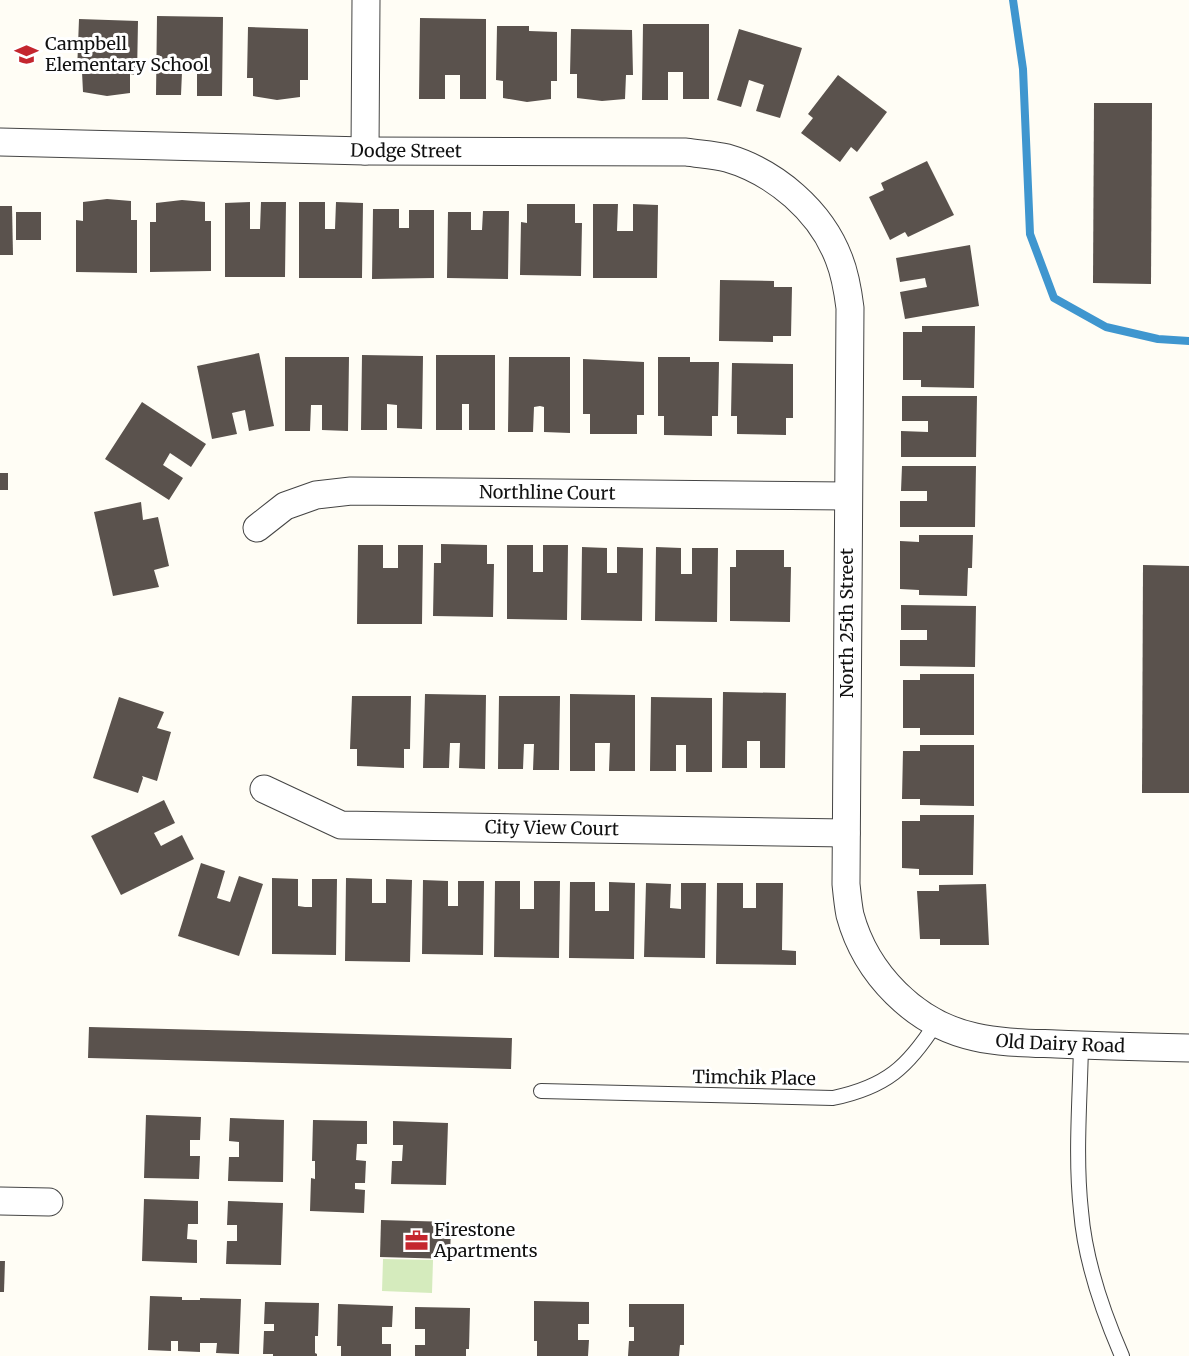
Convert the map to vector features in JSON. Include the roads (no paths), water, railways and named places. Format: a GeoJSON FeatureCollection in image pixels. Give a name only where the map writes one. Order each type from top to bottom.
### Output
{"type":"FeatureCollection","features":[{"type":"Feature","properties":{"kind":"street"},"geometry":{"type":"LineString","coordinates":[[365,151],[366,0]]}},
{"type":"Feature","properties":{"kind":"street","name":"Dodge Street"},"geometry":{"type":"LineString","coordinates":[[0,142],[365,151],[686,152],[727,158],[763,173],[786,188],[801,202]]}},
{"type":"Feature","properties":{"kind":"street","name":"North 25th Street"},"geometry":{"type":"LineString","coordinates":[[801,202],[823,228],[839,258],[850,308],[846,833],[846,884],[850,915],[861,944],[876,970],[896,994],[916,1011],[936,1023]]}},
{"type":"Feature","properties":{"kind":"street","name":"Northline Court"},"geometry":{"type":"LineString","coordinates":[[257,528],[285,506],[316,495],[351,490],[848,496]]}},
{"type":"Feature","properties":{"kind":"street","name":"City View Court"},"geometry":{"type":"LineString","coordinates":[[264,789],[341,825],[846,833]]}},
{"type":"Feature","properties":{"kind":"street","name":"Old Dairy Road"},"geometry":{"type":"LineString","coordinates":[[936,1023],[954,1031],[995,1041],[1189,1047]]}},
{"type":"Feature","properties":{"kind":"street"},"geometry":{"type":"LineString","coordinates":[[0,1201],[50,1202]]}},
{"type":"Feature","properties":{"kind":"lane","name":"Timchik Place"},"geometry":{"type":"LineString","coordinates":[[541,1091],[834,1098],[857,1093],[902,1069],[920,1048],[936,1023]]}},
{"type":"Feature","properties":{"kind":"lane"},"geometry":{"type":"LineString","coordinates":[[1081,1045],[1078,1157],[1081,1212],[1090,1264],[1107,1323],[1122,1356]]}},
{"type":"Feature","properties":{"kind":"waterway"},"geometry":{"type":"LineString","coordinates":[[1013,0],[1023,69],[1030,234],[1054,298],[1106,327],[1158,339],[1189,341]]}},
{"type":"Feature","properties":{"kind":"place","name":"Campbell Elementary School"},"geometry":{"type":"Point","coordinates":[27,54]}},
{"type":"Feature","properties":{"kind":"place","name":"Firestone Apartments"},"geometry":{"type":"Point","coordinates":[416,1240]}}]}
